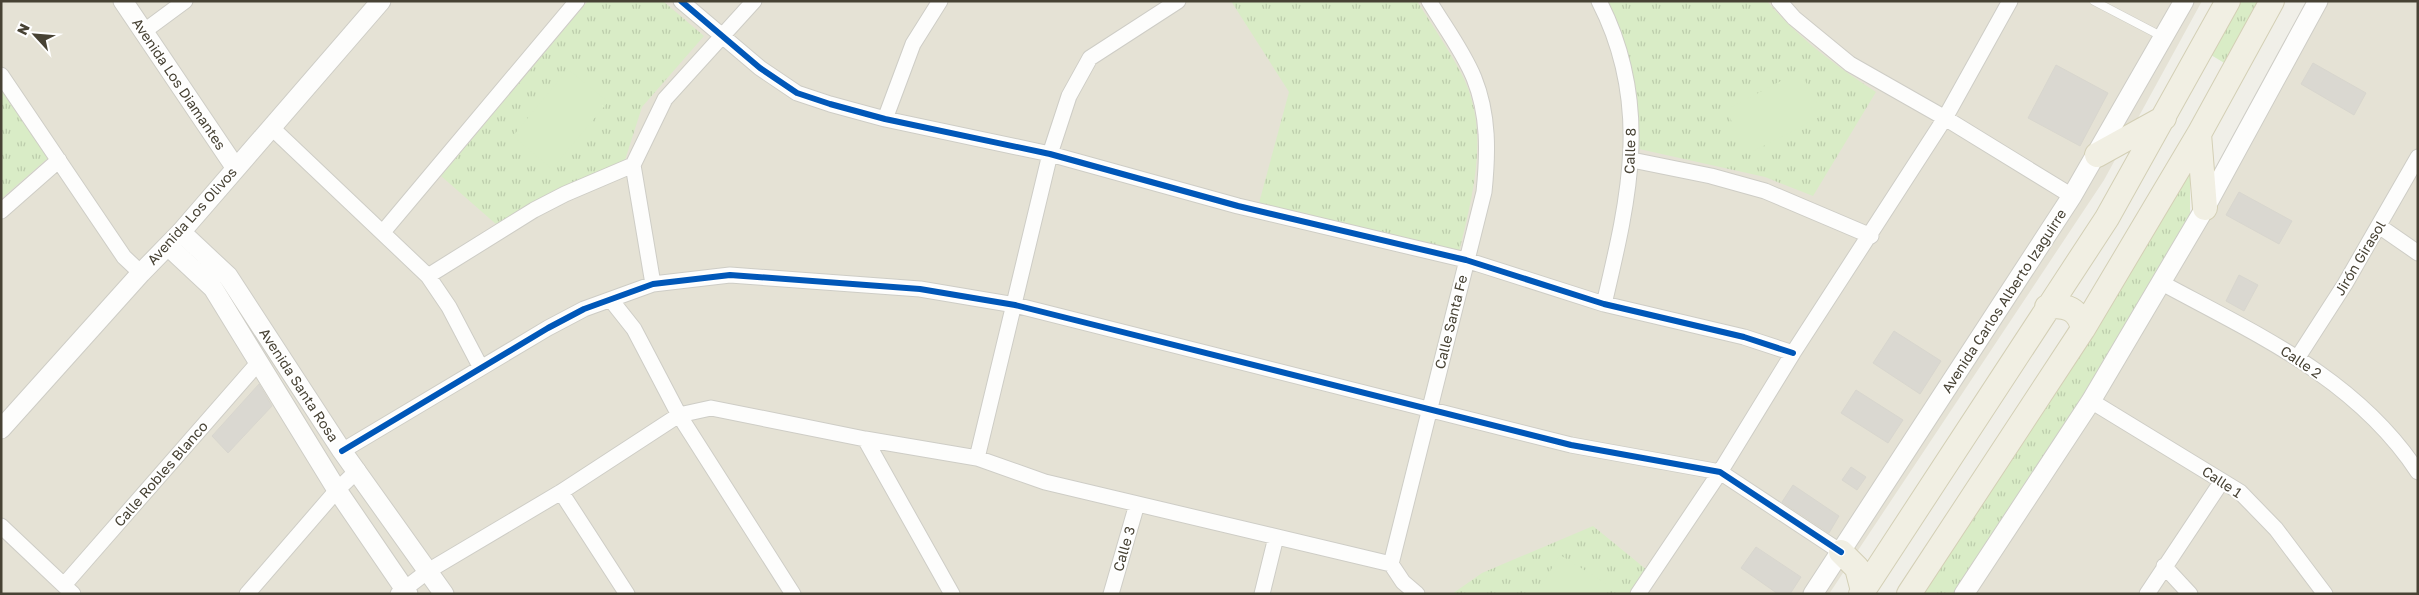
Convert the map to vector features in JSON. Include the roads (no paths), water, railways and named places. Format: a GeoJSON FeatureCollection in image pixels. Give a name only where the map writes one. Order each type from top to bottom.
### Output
{"type":"FeatureCollection","features":[{"type":"Feature","properties":{"kind":"main road"},"geometry":{"type":"LineString","coordinates":[[1862,592],[2107,218],[2228,1]]}},
{"type":"Feature","properties":{"kind":"main road"},"geometry":{"type":"LineString","coordinates":[[1909,594],[2083,329],[2199,134],[2272,1]]}},
{"type":"Feature","properties":{"kind":"main road"},"geometry":{"type":"LineString","coordinates":[[2197,58],[2203,74],[2216,82],[2227,83]]}},
{"type":"Feature","properties":{"kind":"main road"},"geometry":{"type":"LineString","coordinates":[[2098,154],[2164,118]]}},
{"type":"Feature","properties":{"kind":"main road"},"geometry":{"type":"LineString","coordinates":[[2199,134],[2205,208]]}},
{"type":"Feature","properties":{"kind":"main road"},"geometry":{"type":"LineString","coordinates":[[2047,307],[2066,306],[2073,310],[2078,314],[2083,329]]}},
{"type":"Feature","properties":{"kind":"main road"},"geometry":{"type":"LineString","coordinates":[[1841,552],[1857,568],[1862,592]]}},
{"type":"Feature","properties":{"kind":"street","name":"Avenida Los Diamantes"},"geometry":{"type":"LineString","coordinates":[[124,1],[235,167]]}},
{"type":"Feature","properties":{"kind":"street"},"geometry":{"type":"LineString","coordinates":[[143,32],[185,1]]}},
{"type":"Feature","properties":{"kind":"street","name":"Avenida Los Olivos"},"geometry":{"type":"LineString","coordinates":[[1,429],[141,273],[168,246],[381,1]]}},
{"type":"Feature","properties":{"kind":"street"},"geometry":{"type":"LineString","coordinates":[[383,232],[577,1]]}},
{"type":"Feature","properties":{"kind":"street"},"geometry":{"type":"LineString","coordinates":[[681,1],[760,68],[797,93],[885,119],[1050,154],[1238,206],[1466,260],[1604,304],[1744,337],[1793,353]]}},
{"type":"Feature","properties":{"kind":"street"},"geometry":{"type":"LineString","coordinates":[[652,284],[633,165],[665,99],[754,1]]}},
{"type":"Feature","properties":{"kind":"street"},"geometry":{"type":"LineString","coordinates":[[885,119],[913,44],[940,1]]}},
{"type":"Feature","properties":{"kind":"street"},"geometry":{"type":"LineString","coordinates":[[977,458],[1050,154],[1069,96],[1090,58],[1178,1]]}},
{"type":"Feature","properties":{"kind":"street","name":"Calle Santa Fe"},"geometry":{"type":"LineString","coordinates":[[1391,564],[1486,175],[1487,138],[1484,110],[1474,77],[1429,1]]}},
{"type":"Feature","properties":{"kind":"street","name":"Calle 8"},"geometry":{"type":"LineString","coordinates":[[1599,1],[1616,40],[1626,81],[1632,123],[1632,160],[1625,215],[1604,304]]}},
{"type":"Feature","properties":{"kind":"street"},"geometry":{"type":"LineString","coordinates":[[1779,1],[1794,18],[1850,64],[1945,118],[2072,196]]}},
{"type":"Feature","properties":{"kind":"street"},"geometry":{"type":"LineString","coordinates":[[1638,594],[1720,472],[1793,353],[1871,236],[1945,118],[2010,1]]}},
{"type":"Feature","properties":{"kind":"street","name":"Avenida Carlos Alberto Izaguirre"},"geometry":{"type":"LineString","coordinates":[[1813,594],[2072,196],[2165,38],[2184,1]]}},
{"type":"Feature","properties":{"kind":"street"},"geometry":{"type":"LineString","coordinates":[[1964,594],[2092,401],[2205,208],[2318,1]]}},
{"type":"Feature","properties":{"kind":"street"},"geometry":{"type":"LineString","coordinates":[[1,75],[124,257],[141,273]]}},
{"type":"Feature","properties":{"kind":"street"},"geometry":{"type":"LineString","coordinates":[[271,127],[428,276],[449,307],[481,368]]}},
{"type":"Feature","properties":{"kind":"street","name":"Jirón Girasol"},"geometry":{"type":"LineString","coordinates":[[2298,357],[2379,226],[2418,157]]}},
{"type":"Feature","properties":{"kind":"street"},"geometry":{"type":"LineString","coordinates":[[1,211],[59,160]]}},
{"type":"Feature","properties":{"kind":"street"},"geometry":{"type":"LineString","coordinates":[[1632,160],[1710,176],[1765,191],[1871,236]]}},
{"type":"Feature","properties":{"kind":"street"},"geometry":{"type":"LineString","coordinates":[[428,276],[534,210],[565,194],[633,165]]}},
{"type":"Feature","properties":{"kind":"street"},"geometry":{"type":"LineString","coordinates":[[2379,226],[2418,253]]}},
{"type":"Feature","properties":{"kind":"street","name":"Avenida Santa Rosa"},"geometry":{"type":"LineString","coordinates":[[180,232],[228,276],[342,451],[358,470],[444,594]]}},
{"type":"Feature","properties":{"kind":"street","name":"Avenida Santa Rosa"},"geometry":{"type":"LineString","coordinates":[[168,246],[213,288],[337,490],[404,592]]}},
{"type":"Feature","properties":{"kind":"street"},"geometry":{"type":"LineString","coordinates":[[342,451],[548,328],[584,310],[652,284],[730,275],[920,288],[1015,305],[1571,445],[1720,472],[1841,552]]}},
{"type":"Feature","properties":{"kind":"street","name":"Calle 2"},"geometry":{"type":"LineString","coordinates":[[2160,282],[2298,357],[2364,408],[2403,450],[2418,472]]}},
{"type":"Feature","properties":{"kind":"street"},"geometry":{"type":"LineString","coordinates":[[611,300],[634,329],[679,415],[794,594]]}},
{"type":"Feature","properties":{"kind":"street","name":"Calle Robles Blanco"},"geometry":{"type":"LineString","coordinates":[[68,590],[258,363]]}},
{"type":"Feature","properties":{"kind":"street","name":"Calle 1"},"geometry":{"type":"LineString","coordinates":[[2092,401],[2240,492],[2276,529],[2325,594]]}},
{"type":"Feature","properties":{"kind":"street"},"geometry":{"type":"LineString","coordinates":[[404,592],[428,571],[561,492],[679,415],[711,408],[865,439],[977,458],[1045,482],[1391,564],[1403,582],[1417,594]]}},
{"type":"Feature","properties":{"kind":"street"},"geometry":{"type":"LineString","coordinates":[[865,439],[952,594]]}},
{"type":"Feature","properties":{"kind":"street"},"geometry":{"type":"LineString","coordinates":[[247,594],[337,490],[358,470]]}},
{"type":"Feature","properties":{"kind":"street"},"geometry":{"type":"LineString","coordinates":[[2147,594],[2222,481]]}},
{"type":"Feature","properties":{"kind":"street"},"geometry":{"type":"LineString","coordinates":[[561,492],[627,594]]}},
{"type":"Feature","properties":{"kind":"street","name":"Calle 3"},"geometry":{"type":"LineString","coordinates":[[1111,594],[1137,504]]}},
{"type":"Feature","properties":{"kind":"street"},"geometry":{"type":"LineString","coordinates":[[1,526],[68,590]]}},
{"type":"Feature","properties":{"kind":"street"},"geometry":{"type":"LineString","coordinates":[[1262,594],[1276,537]]}},
{"type":"Feature","properties":{"kind":"street"},"geometry":{"type":"LineString","coordinates":[[2164,566],[2190,594]]}},
{"type":"Feature","properties":{"kind":"lane"},"geometry":{"type":"LineString","coordinates":[[2094,1],[2165,38]]}}]}
